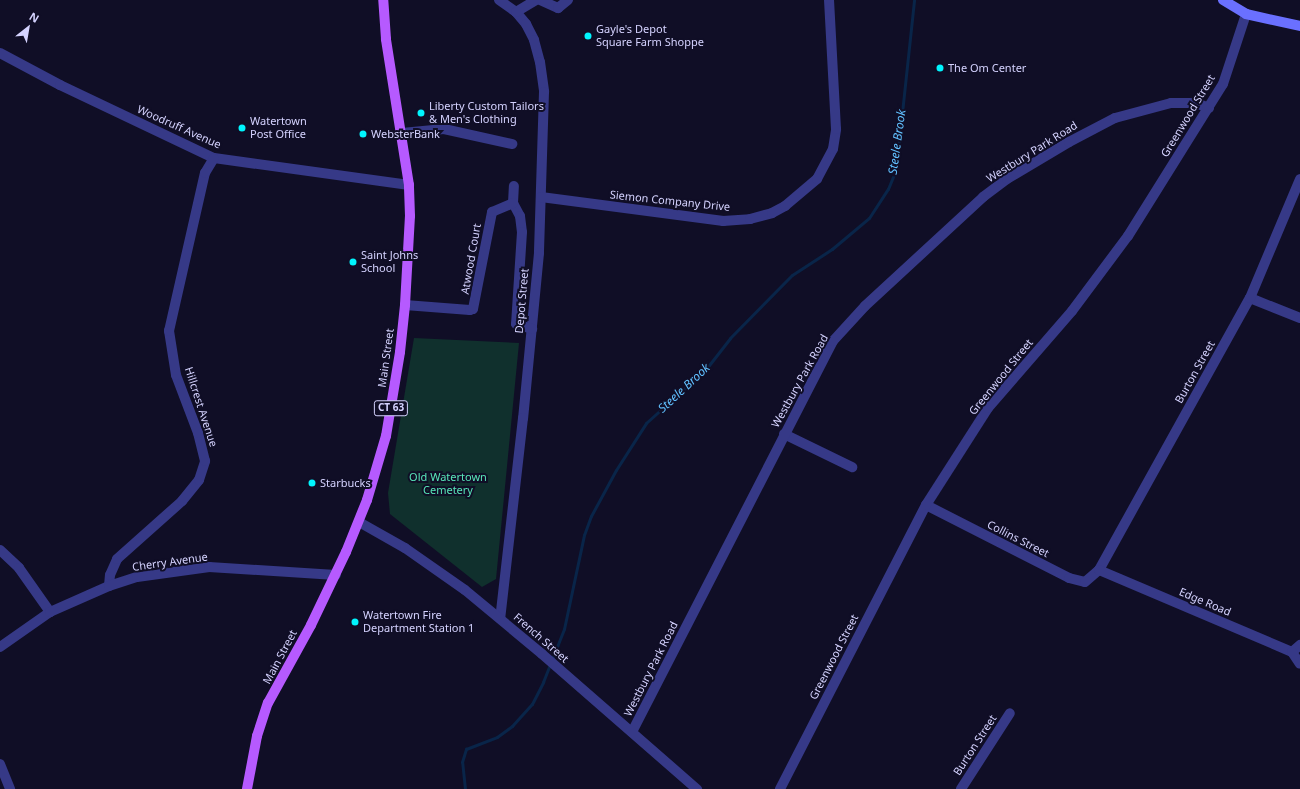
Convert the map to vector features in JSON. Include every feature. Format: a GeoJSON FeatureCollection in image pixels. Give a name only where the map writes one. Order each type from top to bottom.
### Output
{"type":"FeatureCollection","features":[{"type":"Feature","properties":{"kind":"main road","name":"Main Street"},"geometry":{"type":"LineString","coordinates":[[247,789],[257,736],[268,703],[336,575],[358,522],[386,436],[400,352],[405,305],[410,216],[409,185],[386,39],[383,0]]}},
{"type":"Feature","properties":{"kind":"main road"},"geometry":{"type":"LineString","coordinates":[[1223,0],[1246,14],[1300,26]]}},
{"type":"Feature","properties":{"kind":"street","name":"Depot Street"},"geometry":{"type":"LineString","coordinates":[[499,0],[516,12],[526,24],[534,40],[541,69],[544,92],[539,253],[500,619]]}},
{"type":"Feature","properties":{"kind":"street"},"geometry":{"type":"LineString","coordinates":[[516,12],[536,0]]}},
{"type":"Feature","properties":{"kind":"street"},"geometry":{"type":"LineString","coordinates":[[540,0],[558,8],[568,0]]}},
{"type":"Feature","properties":{"kind":"street","name":"Siemon Company Drive"},"geometry":{"type":"LineString","coordinates":[[541,197],[723,221],[750,219],[772,213],[786,206],[817,179],[833,149],[836,129],[829,0]]}},
{"type":"Feature","properties":{"kind":"street","name":"Greenwood Street"},"geometry":{"type":"LineString","coordinates":[[780,789],[926,505],[988,408],[1072,311],[1128,236],[1223,84],[1246,14]]}},
{"type":"Feature","properties":{"kind":"street","name":"Woodruff Avenue"},"geometry":{"type":"LineString","coordinates":[[0,53],[66,88],[214,158],[409,185]]}},
{"type":"Feature","properties":{"kind":"street","name":"Westbury Park Road"},"geometry":{"type":"LineString","coordinates":[[632,732],[833,341],[865,306],[983,197],[1007,179],[1062,145],[1115,118],[1171,103],[1196,103],[1209,108]]}},
{"type":"Feature","properties":{"kind":"street"},"geometry":{"type":"LineString","coordinates":[[402,133],[444,130],[512,144]]}},
{"type":"Feature","properties":{"kind":"street","name":"Hillcrest Avenue"},"geometry":{"type":"LineString","coordinates":[[109,586],[110,575],[117,559],[182,501],[198,480],[205,461],[198,433],[176,375],[169,330],[176,292],[205,173],[214,158]]}},
{"type":"Feature","properties":{"kind":"street","name":"Burton Street"},"geometry":{"type":"LineString","coordinates":[[1099,570],[1250,298],[1300,179]]}},
{"type":"Feature","properties":{"kind":"street"},"geometry":{"type":"LineString","coordinates":[[514,186],[513,203],[520,216],[522,232],[516,324],[532,328]]}},
{"type":"Feature","properties":{"kind":"street","name":"Atwood Court"},"geometry":{"type":"LineString","coordinates":[[405,305],[472,309],[492,212],[513,203]]}},
{"type":"Feature","properties":{"kind":"street"},"geometry":{"type":"LineString","coordinates":[[1250,298],[1300,318]]}},
{"type":"Feature","properties":{"kind":"street"},"geometry":{"type":"LineString","coordinates":[[784,434],[852,467]]}},
{"type":"Feature","properties":{"kind":"street","name":"Collins Street"},"geometry":{"type":"LineString","coordinates":[[926,505],[1069,578],[1085,582],[1099,570]]}},
{"type":"Feature","properties":{"kind":"street","name":"French Street"},"geometry":{"type":"LineString","coordinates":[[358,522],[391,539],[422,559],[500,619],[697,789]]}},
{"type":"Feature","properties":{"kind":"street"},"geometry":{"type":"LineString","coordinates":[[0,550],[19,568],[50,612]]}},
{"type":"Feature","properties":{"kind":"street","name":"Cherry Avenue"},"geometry":{"type":"LineString","coordinates":[[0,647],[50,612],[109,586],[137,577],[209,568],[336,575]]}},
{"type":"Feature","properties":{"kind":"street","name":"Edge Road"},"geometry":{"type":"LineString","coordinates":[[1099,570],[1292,652]]}},
{"type":"Feature","properties":{"kind":"street"},"geometry":{"type":"LineString","coordinates":[[1300,645],[1292,652],[1300,664]]}},
{"type":"Feature","properties":{"kind":"street","name":"Burton Street"},"geometry":{"type":"LineString","coordinates":[[960,789],[1010,713]]}},
{"type":"Feature","properties":{"kind":"street"},"geometry":{"type":"LineString","coordinates":[[0,764],[10,789]]}},
{"type":"Feature","properties":{"kind":"green space","name":"Old Watertown Cemetery"},"geometry":{"type":"Polygon","coordinates":[[[414,338],[519,343],[496,579],[482,587],[390,514],[388,493],[414,338]]]}},
{"type":"Feature","properties":{"kind":"waterway","name":"Steele Brook"},"geometry":{"type":"LineString","coordinates":[[465,789],[462,762],[466,749],[497,737],[512,726],[532,704],[543,682],[564,629],[584,535],[591,516],[616,470],[646,423],[706,369],[730,338],[792,275],[832,249],[869,218],[888,189],[896,169],[914,0]]}},
{"type":"Feature","properties":{"kind":"place","name":"Gayle's Depot Square Farm Shoppe"},"geometry":{"type":"Point","coordinates":[588,36]}},
{"type":"Feature","properties":{"kind":"place","name":"The Om Center"},"geometry":{"type":"Point","coordinates":[940,68]}},
{"type":"Feature","properties":{"kind":"place","name":"Liberty Custom Tailors & Men's Clothing"},"geometry":{"type":"Point","coordinates":[421,113]}},
{"type":"Feature","properties":{"kind":"place","name":"Watertown Post Office"},"geometry":{"type":"Point","coordinates":[242,128]}},
{"type":"Feature","properties":{"kind":"place","name":"WebsterBank"},"geometry":{"type":"Point","coordinates":[363,134]}},
{"type":"Feature","properties":{"kind":"place","name":"Saint Johns School"},"geometry":{"type":"Point","coordinates":[353,262]}},
{"type":"Feature","properties":{"kind":"place","name":"Starbucks"},"geometry":{"type":"Point","coordinates":[312,483]}},
{"type":"Feature","properties":{"kind":"place","name":"Watertown Fire Department Station 1"},"geometry":{"type":"Point","coordinates":[355,622]}}]}
